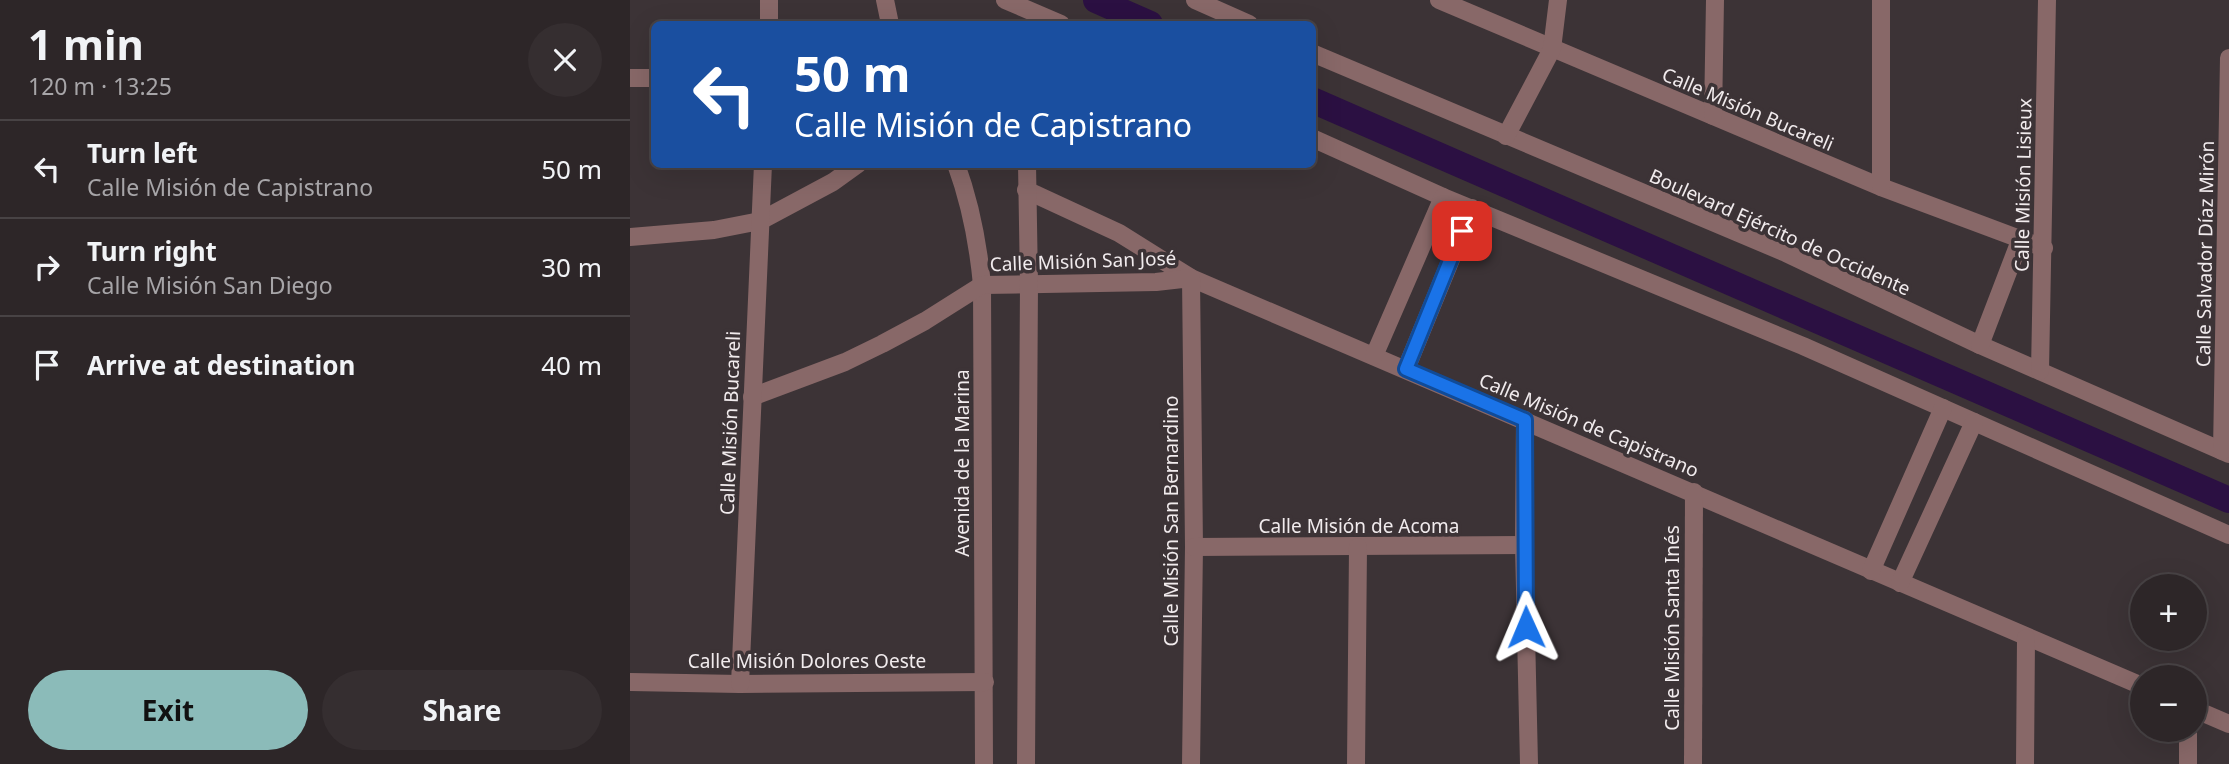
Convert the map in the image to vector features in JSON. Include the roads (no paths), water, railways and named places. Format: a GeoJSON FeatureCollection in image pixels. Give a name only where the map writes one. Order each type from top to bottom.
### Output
{"type":"FeatureCollection","features":[{"type":"Feature","properties":{"kind":"street"},"geometry":{"type":"LineString","coordinates":[[769,0],[769,21]]}},
{"type":"Feature","properties":{"kind":"street"},"geometry":{"type":"LineString","coordinates":[[886,0],[890,21]]}},
{"type":"Feature","properties":{"kind":"street"},"geometry":{"type":"LineString","coordinates":[[1005,0],[1052,21]]}},
{"type":"Feature","properties":{"kind":"street"},"geometry":{"type":"LineString","coordinates":[[1195,0],[1242,21]]}},
{"type":"Feature","properties":{"kind":"street","name":"Calle Misión Bucareli"},"geometry":{"type":"LineString","coordinates":[[1439,0],[1881,187],[2044,248]]}},
{"type":"Feature","properties":{"kind":"street"},"geometry":{"type":"LineString","coordinates":[[1506,136],[1552,49],[1558,0]]}},
{"type":"Feature","properties":{"kind":"street"},"geometry":{"type":"LineString","coordinates":[[1713,116],[1715,0]]}},
{"type":"Feature","properties":{"kind":"street"},"geometry":{"type":"LineString","coordinates":[[1881,0],[1881,187]]}},
{"type":"Feature","properties":{"kind":"street","name":"Calle Misión Lisieux"},"geometry":{"type":"LineString","coordinates":[[2040,371],[2047,0]]}},
{"type":"Feature","properties":{"kind":"street","name":"Boulevard Ejército de Occidente"},"geometry":{"type":"LineString","coordinates":[[1316,55],[1786,253],[1980,345],[2226,453]]}},
{"type":"Feature","properties":{"kind":"street","name":"Calle Salvador Díaz Mirón"},"geometry":{"type":"LineString","coordinates":[[2226,453],[2229,58]]}},
{"type":"Feature","properties":{"kind":"street"},"geometry":{"type":"LineString","coordinates":[[630,78],[651,78]]}},
{"type":"Feature","properties":{"kind":"street"},"geometry":{"type":"LineString","coordinates":[[1316,140],[1443,197],[1790,340],[2229,535]]}},
{"type":"Feature","properties":{"kind":"street","name":"Calle Misión Bucareli"},"geometry":{"type":"LineString","coordinates":[[740,684],[763,168]]}},
{"type":"Feature","properties":{"kind":"street"},"geometry":{"type":"LineString","coordinates":[[630,237],[714,230],[760,220],[833,182],[852,168]]}},
{"type":"Feature","properties":{"kind":"street","name":"Avenida de la Marina"},"geometry":{"type":"LineString","coordinates":[[958,168],[970,201],[978,240],[982,285],[984,764]]}},
{"type":"Feature","properties":{"kind":"street"},"geometry":{"type":"LineString","coordinates":[[1026,764],[1029,283],[1027,168]]}},
{"type":"Feature","properties":{"kind":"street","name":"Calle Misión de Capistrano"},"geometry":{"type":"LineString","coordinates":[[1026,190],[1119,233],[1191,278],[2130,681]]}},
{"type":"Feature","properties":{"kind":"street"},"geometry":{"type":"LineString","coordinates":[[1374,356],[1443,197]]}},
{"type":"Feature","properties":{"kind":"street"},"geometry":{"type":"LineString","coordinates":[[1406,369],[1472,208]]}},
{"type":"Feature","properties":{"kind":"street","name":"Calle Misión Lisieux"},"geometry":{"type":"LineString","coordinates":[[1980,345],[2021,238]]}},
{"type":"Feature","properties":{"kind":"street","name":"Calle Misión San José"},"geometry":{"type":"LineString","coordinates":[[752,397],[845,362],[925,321],[982,285],[1156,282],[1191,278]]}},
{"type":"Feature","properties":{"kind":"street","name":"Calle Misión San Bernardino"},"geometry":{"type":"LineString","coordinates":[[1191,278],[1194,547],[1191,764]]}},
{"type":"Feature","properties":{"kind":"street"},"geometry":{"type":"LineString","coordinates":[[1871,571],[1943,408]]}},
{"type":"Feature","properties":{"kind":"street"},"geometry":{"type":"LineString","coordinates":[[1525,420],[1524,545],[1529,764]]}},
{"type":"Feature","properties":{"kind":"street"},"geometry":{"type":"LineString","coordinates":[[1900,583],[1974,422]]}},
{"type":"Feature","properties":{"kind":"street","name":"Calle Misión Santa Inés"},"geometry":{"type":"LineString","coordinates":[[1693,764],[1694,492]]}},
{"type":"Feature","properties":{"kind":"street","name":"Calle Misión de Acoma"},"geometry":{"type":"LineString","coordinates":[[1194,547],[1524,545]]}},
{"type":"Feature","properties":{"kind":"street"},"geometry":{"type":"LineString","coordinates":[[1356,764],[1358,547]]}},
{"type":"Feature","properties":{"kind":"street"},"geometry":{"type":"LineString","coordinates":[[2025,764],[2026,638]]}},
{"type":"Feature","properties":{"kind":"street","name":"Calle Misión Dolores Oeste"},"geometry":{"type":"LineString","coordinates":[[630,682],[985,682]]}},
{"type":"Feature","properties":{"kind":"street"},"geometry":{"type":"LineString","coordinates":[[2207,715],[2229,724]]}},
{"type":"Feature","properties":{"kind":"street"},"geometry":{"type":"LineString","coordinates":[[2188,742],[2188,764]]}},
{"type":"Feature","properties":{"kind":"waterway"},"geometry":{"type":"LineString","coordinates":[[1096,0],[1143,21]]}},
{"type":"Feature","properties":{"kind":"waterway"},"geometry":{"type":"LineString","coordinates":[[1316,102],[2229,500]]}}]}
